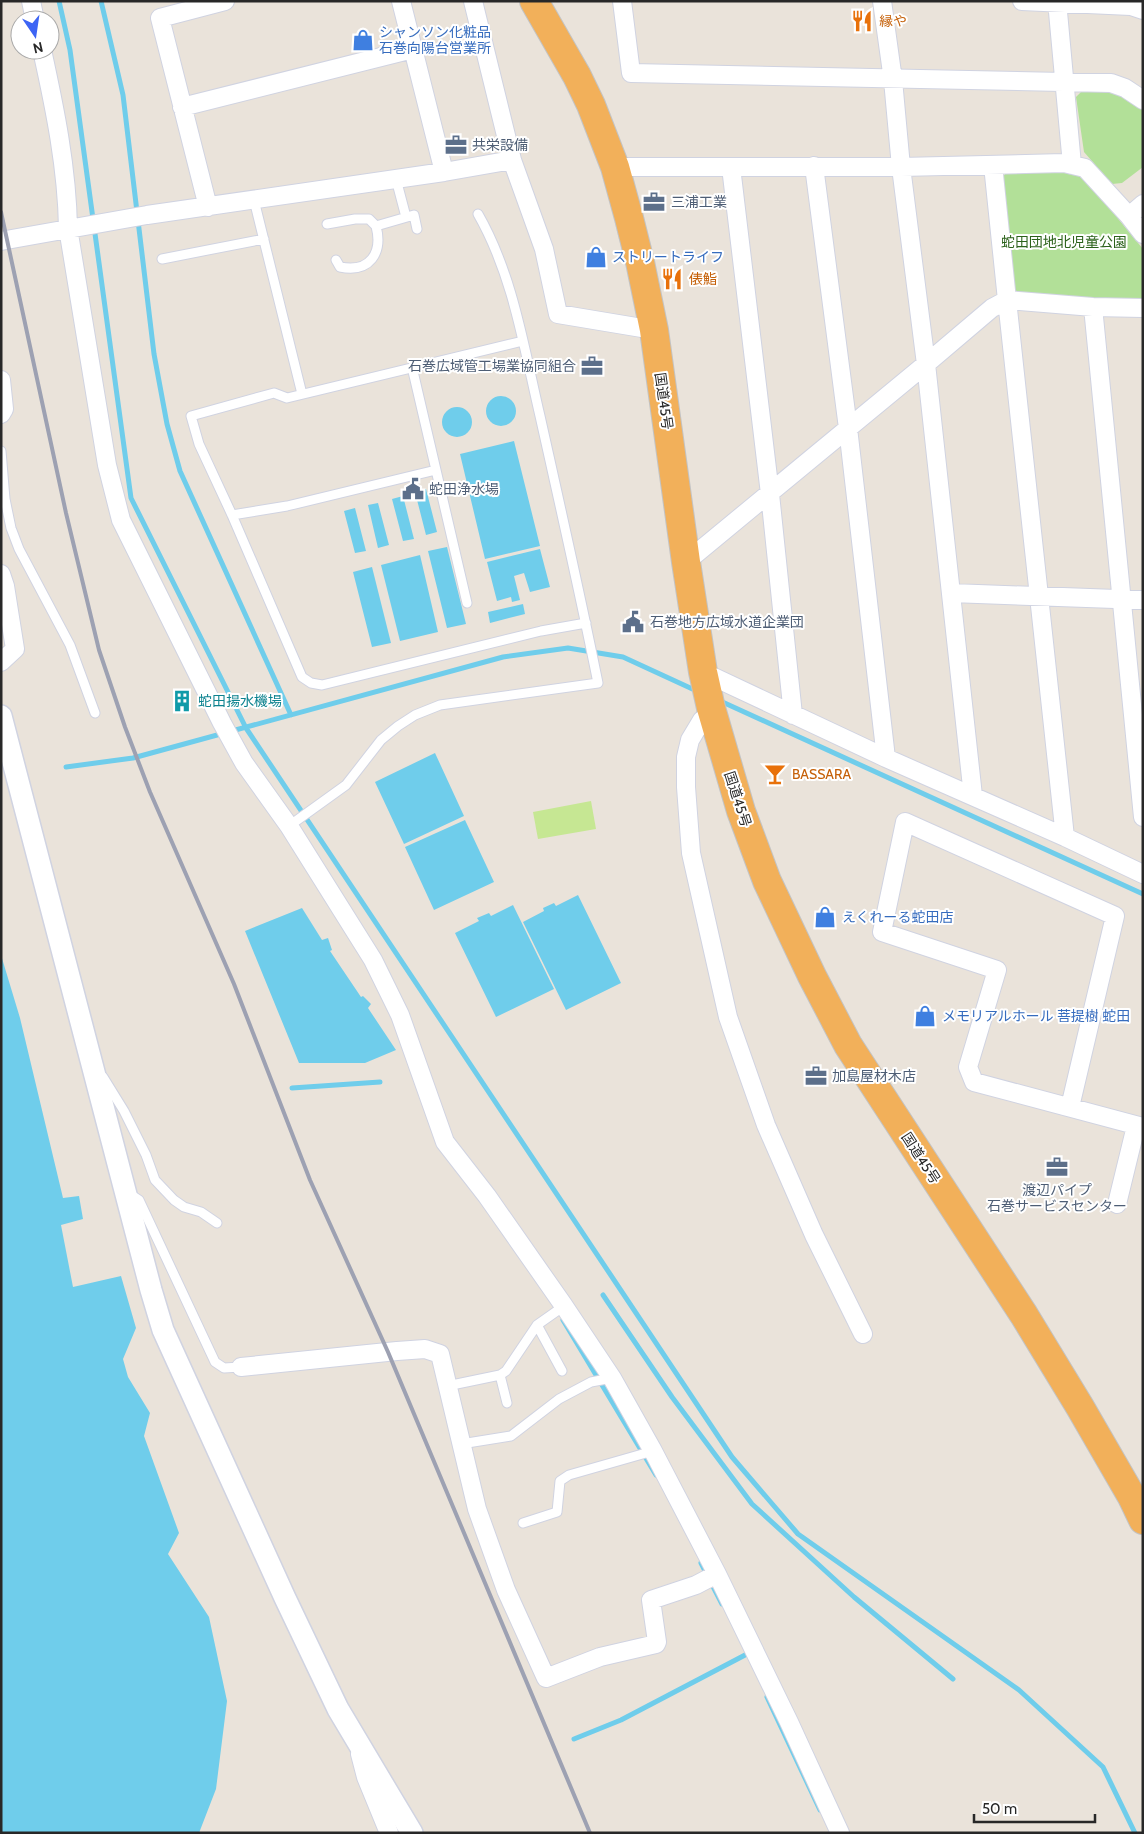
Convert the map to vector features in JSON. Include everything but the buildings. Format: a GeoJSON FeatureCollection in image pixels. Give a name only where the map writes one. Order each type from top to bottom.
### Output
{"type":"FeatureCollection","features":[{"type":"Feature","properties":{"kind":"highway","name":"国道45号"},"geometry":{"type":"LineString","coordinates":[[534,1],[577,76],[591,105],[615,167],[640,262],[654,330],[686,562],[708,694],[741,811],[767,881],[812,976],[848,1045],[1024,1315],[1080,1407],[1132,1497],[1143,1520]]}},
{"type":"Feature","properties":{"kind":"street"},"geometry":{"type":"LineString","coordinates":[[208,206],[160,18],[225,1]]}},
{"type":"Feature","properties":{"kind":"street"},"geometry":{"type":"LineString","coordinates":[[401,1],[444,172]]}},
{"type":"Feature","properties":{"kind":"street"},"geometry":{"type":"LineString","coordinates":[[473,1],[512,160],[544,249],[558,314],[654,330]]}},
{"type":"Feature","properties":{"kind":"street"},"geometry":{"type":"LineString","coordinates":[[622,1],[632,73],[893,80],[1112,83],[1125,88],[1143,100]]}},
{"type":"Feature","properties":{"kind":"street"},"geometry":{"type":"LineString","coordinates":[[882,1],[926,364],[972,796]]}},
{"type":"Feature","properties":{"kind":"street"},"geometry":{"type":"LineString","coordinates":[[1022,1],[1131,6],[1143,10]]}},
{"type":"Feature","properties":{"kind":"street"},"geometry":{"type":"LineString","coordinates":[[1057,2],[1072,164]]}},
{"type":"Feature","properties":{"kind":"street"},"geometry":{"type":"LineString","coordinates":[[182,107],[413,49]]}},
{"type":"Feature","properties":{"kind":"street"},"geometry":{"type":"LineString","coordinates":[[44,60],[55,111],[66,183],[68,228],[107,465],[121,520],[222,723],[244,763],[289,826],[373,960],[400,1015],[445,1142],[487,1196],[564,1306],[612,1378],[652,1451],[712,1577],[785,1713],[840,1833]]}},
{"type":"Feature","properties":{"kind":"street"},"geometry":{"type":"LineString","coordinates":[[1,241],[147,215],[444,172],[512,160]]}},
{"type":"Feature","properties":{"kind":"street"},"geometry":{"type":"LineString","coordinates":[[615,167],[901,167],[1064,162],[1085,168],[1143,234]]}},
{"type":"Feature","properties":{"kind":"street"},"geometry":{"type":"LineString","coordinates":[[993,165],[1065,837]]}},
{"type":"Feature","properties":{"kind":"street"},"geometry":{"type":"LineString","coordinates":[[814,166],[848,428],[886,758]]}},
{"type":"Feature","properties":{"kind":"street"},"geometry":{"type":"LineString","coordinates":[[731,167],[770,494],[793,715]]}},
{"type":"Feature","properties":{"kind":"street"},"geometry":{"type":"LineString","coordinates":[[1129,216],[1143,204]]}},
{"type":"Feature","properties":{"kind":"street"},"geometry":{"type":"LineString","coordinates":[[686,562],[992,308],[1008,300],[1093,307],[1143,308]]}},
{"type":"Feature","properties":{"kind":"street"},"geometry":{"type":"LineString","coordinates":[[1093,307],[1143,817]]}},
{"type":"Feature","properties":{"kind":"street"},"geometry":{"type":"LineString","coordinates":[[1,380],[4,409],[1,414]]}},
{"type":"Feature","properties":{"kind":"street"},"geometry":{"type":"LineString","coordinates":[[1,574],[5,586],[15,649],[1,662]]}},
{"type":"Feature","properties":{"kind":"street"},"geometry":{"type":"LineString","coordinates":[[951,593],[1143,600]]}},
{"type":"Feature","properties":{"kind":"street"},"geometry":{"type":"LineString","coordinates":[[863,1334],[814,1235],[766,1125],[728,1017],[691,854],[686,787],[686,756],[690,740],[702,720],[708,694],[793,715],[1143,874]]}},
{"type":"Feature","properties":{"kind":"street"},"geometry":{"type":"LineString","coordinates":[[1,716],[124,1190],[163,1330],[285,1598],[338,1709],[412,1833]]}},
{"type":"Feature","properties":{"kind":"street"},"geometry":{"type":"LineString","coordinates":[[1070,1108],[1115,916],[905,822],[882,932],[997,970],[968,1067],[974,1082],[1070,1108],[1139,1126],[1117,1204]]}},
{"type":"Feature","properties":{"kind":"street"},"geometry":{"type":"LineString","coordinates":[[241,1367],[425,1349],[440,1354],[478,1509],[502,1581],[546,1678],[600,1657],[656,1644],[651,1600],[712,1577]]}},
{"type":"Feature","properties":{"kind":"street"},"geometry":{"type":"LineString","coordinates":[[356,1739],[366,1777],[389,1833]]}},
{"type":"Feature","properties":{"kind":"lane"},"geometry":{"type":"LineString","coordinates":[[396,179],[406,217]]}},
{"type":"Feature","properties":{"kind":"lane"},"geometry":{"type":"LineString","coordinates":[[254,200],[302,394]]}},
{"type":"Feature","properties":{"kind":"lane"},"geometry":{"type":"LineString","coordinates":[[289,826],[346,785],[382,740],[398,726],[416,715],[440,705],[598,683],[586,622],[503,265],[478,214]]}},
{"type":"Feature","properties":{"kind":"lane"},"geometry":{"type":"LineString","coordinates":[[376,226],[414,215],[417,229]]}},
{"type":"Feature","properties":{"kind":"lane"},"geometry":{"type":"LineString","coordinates":[[327,224],[369,219],[376,226],[379,237],[378,248],[371,260],[362,266],[350,269],[340,267],[336,260]]}},
{"type":"Feature","properties":{"kind":"lane"},"geometry":{"type":"LineString","coordinates":[[162,259],[264,239]]}},
{"type":"Feature","properties":{"kind":"lane"},"geometry":{"type":"LineString","coordinates":[[522,341],[288,398],[274,393],[191,416],[199,444],[302,677],[311,683],[322,685],[541,631],[586,622]]}},
{"type":"Feature","properties":{"kind":"lane"},"geometry":{"type":"LineString","coordinates":[[412,367],[467,603]]}},
{"type":"Feature","properties":{"kind":"lane"},"geometry":{"type":"LineString","coordinates":[[1,451],[5,499],[10,528],[19,549],[70,645],[95,713]]}},
{"type":"Feature","properties":{"kind":"lane"},"geometry":{"type":"LineString","coordinates":[[232,515],[287,506],[436,470]]}},
{"type":"Feature","properties":{"kind":"lane"},"geometry":{"type":"LineString","coordinates":[[88,1053],[124,1111],[146,1155],[155,1180],[174,1200],[184,1207],[201,1212],[217,1223]]}},
{"type":"Feature","properties":{"kind":"lane"},"geometry":{"type":"LineString","coordinates":[[124,1190],[138,1200],[215,1362],[224,1368],[241,1367]]}},
{"type":"Feature","properties":{"kind":"lane"},"geometry":{"type":"LineString","coordinates":[[447,1386],[500,1375],[506,1371],[537,1325],[564,1306]]}},
{"type":"Feature","properties":{"kind":"lane"},"geometry":{"type":"LineString","coordinates":[[537,1325],[562,1371]]}},
{"type":"Feature","properties":{"kind":"lane"},"geometry":{"type":"LineString","coordinates":[[500,1375],[507,1403]]}},
{"type":"Feature","properties":{"kind":"lane"},"geometry":{"type":"LineString","coordinates":[[462,1444],[511,1436],[518,1433],[552,1403],[591,1382],[612,1378]]}},
{"type":"Feature","properties":{"kind":"lane"},"geometry":{"type":"LineString","coordinates":[[523,1523],[557,1512],[560,1481],[569,1475],[652,1451]]}},
{"type":"Feature","properties":{"kind":"green space"},"geometry":{"type":"Polygon","coordinates":[[[1083,90],[1123,95],[1143,111],[1143,167],[1122,183],[1112,184],[1084,152],[1076,97],[1083,90]]]}},
{"type":"Feature","properties":{"kind":"green space","name":"蛇田団地北児童公園"},"geometry":{"type":"Polygon","coordinates":[[[1007,172],[1072,172],[1088,182],[1143,249],[1143,302],[1020,296],[1012,289],[1000,180],[1007,172]]]}},
{"type":"Feature","properties":{"kind":"green space"},"geometry":{"type":"Polygon","coordinates":[[[591,801],[596,829],[538,839],[533,812],[591,801]]]}},
{"type":"Feature","properties":{"kind":"water"},"geometry":{"type":"Polygon","coordinates":[[[501,396],[512,400],[516,411],[512,422],[501,426],[490,422],[486,411],[490,400],[501,396]]]}},
{"type":"Feature","properties":{"kind":"water"},"geometry":{"type":"Polygon","coordinates":[[[457,407],[463,408],[471,416],[471,428],[463,436],[457,437],[451,436],[443,428],[442,422],[443,416],[451,408],[457,407]]]}},
{"type":"Feature","properties":{"kind":"water"},"geometry":{"type":"Polygon","coordinates":[[[514,441],[540,546],[485,559],[460,454],[514,441]]]}},
{"type":"Feature","properties":{"kind":"water"},"geometry":{"type":"Polygon","coordinates":[[[426,489],[437,532],[426,535],[415,492],[426,489]]]}},
{"type":"Feature","properties":{"kind":"water"},"geometry":{"type":"Polygon","coordinates":[[[403,496],[414,539],[403,541],[392,499],[403,496]]]}},
{"type":"Feature","properties":{"kind":"water"},"geometry":{"type":"Polygon","coordinates":[[[378,503],[389,545],[378,548],[368,505],[378,503]]]}},
{"type":"Feature","properties":{"kind":"water"},"geometry":{"type":"Polygon","coordinates":[[[355,508],[366,551],[355,553],[344,511],[355,508]]]}},
{"type":"Feature","properties":{"kind":"water"},"geometry":{"type":"Polygon","coordinates":[[[447,547],[466,624],[447,628],[428,551],[447,547]]]}},
{"type":"Feature","properties":{"kind":"water"},"geometry":{"type":"Polygon","coordinates":[[[540,549],[550,587],[530,592],[524,573],[514,576],[520,600],[512,602],[511,597],[497,601],[487,562],[540,549]]]}},
{"type":"Feature","properties":{"kind":"water"},"geometry":{"type":"Polygon","coordinates":[[[420,555],[438,632],[400,641],[381,565],[420,555]]]}},
{"type":"Feature","properties":{"kind":"water"},"geometry":{"type":"Polygon","coordinates":[[[372,567],[391,643],[372,647],[353,572],[372,567]]]}},
{"type":"Feature","properties":{"kind":"water"},"geometry":{"type":"Polygon","coordinates":[[[523,604],[525,614],[490,623],[488,612],[523,604]]]}},
{"type":"Feature","properties":{"kind":"water"},"geometry":{"type":"Polygon","coordinates":[[[435,753],[464,816],[404,844],[375,782],[435,753]]]}},
{"type":"Feature","properties":{"kind":"water"},"geometry":{"type":"Polygon","coordinates":[[[465,820],[494,882],[434,910],[405,847],[465,820]]]}},
{"type":"Feature","properties":{"kind":"water"},"geometry":{"type":"Polygon","coordinates":[[[578,895],[621,983],[566,1010],[523,922],[544,911],[543,908],[554,903],[556,906],[578,895]]]}},
{"type":"Feature","properties":{"kind":"water"},"geometry":{"type":"Polygon","coordinates":[[[513,905],[554,989],[496,1017],[455,933],[479,921],[477,918],[489,913],[491,916],[513,905]]]}},
{"type":"Feature","properties":{"kind":"water"},"geometry":{"type":"Polygon","coordinates":[[[302,908],[322,940],[328,938],[332,950],[330,951],[361,997],[363,996],[371,1004],[368,1008],[396,1050],[365,1063],[299,1063],[245,931],[302,908]]]}},
{"type":"Feature","properties":{"kind":"water"},"geometry":{"type":"Polygon","coordinates":[[[1,955],[20,1018],[63,1198],[79,1196],[83,1219],[61,1225],[73,1287],[121,1276],[136,1328],[123,1359],[128,1377],[150,1413],[144,1436],[179,1533],[168,1554],[209,1617],[227,1701],[216,1789],[199,1833],[1,1833],[1,955]]]}},
{"type":"Feature","properties":{"kind":"waterway"},"geometry":{"type":"LineString","coordinates":[[59,1],[70,50],[131,498],[246,728],[732,1457],[798,1534],[1019,1690],[1103,1767],[1135,1833]]}},
{"type":"Feature","properties":{"kind":"waterway"},"geometry":{"type":"LineString","coordinates":[[101,1],[123,95],[154,354],[167,424],[180,471],[291,715]]}},
{"type":"Feature","properties":{"kind":"waterway"},"geometry":{"type":"LineString","coordinates":[[66,767],[133,758],[503,657],[568,648],[623,657],[699,692]]}},
{"type":"Feature","properties":{"kind":"waterway"},"geometry":{"type":"LineString","coordinates":[[718,700],[1143,894]]}},
{"type":"Feature","properties":{"kind":"waterway"},"geometry":{"type":"LineString","coordinates":[[292,1088],[380,1082]]}},
{"type":"Feature","properties":{"kind":"waterway"},"geometry":{"type":"LineString","coordinates":[[603,1295],[672,1397],[752,1504],[854,1597],[953,1679]]}},
{"type":"Feature","properties":{"kind":"waterway"},"geometry":{"type":"LineString","coordinates":[[563,1320],[656,1475]]}},
{"type":"Feature","properties":{"kind":"waterway"},"geometry":{"type":"LineString","coordinates":[[701,1563],[722,1604]]}},
{"type":"Feature","properties":{"kind":"waterway"},"geometry":{"type":"LineString","coordinates":[[574,1739],[621,1720],[747,1654]]}},
{"type":"Feature","properties":{"kind":"waterway"},"geometry":{"type":"LineString","coordinates":[[767,1697],[820,1810]]}},
{"type":"Feature","properties":{"kind":"railway"},"geometry":{"type":"LineString","coordinates":[[1,212],[66,513],[99,650],[125,727],[150,792],[234,984],[310,1180],[388,1352],[590,1833]]}},
{"type":"Feature","properties":{"kind":"place","name":"縁や"},"geometry":{"type":"Point","coordinates":[862,21]}},
{"type":"Feature","properties":{"kind":"place","name":"シャンソン化粧品 石巻向陽台営業所"},"geometry":{"type":"Point","coordinates":[363,40]}},
{"type":"Feature","properties":{"kind":"place","name":"共栄設備"},"geometry":{"type":"Point","coordinates":[456,145]}},
{"type":"Feature","properties":{"kind":"place","name":"三浦工業"},"geometry":{"type":"Point","coordinates":[654,202]}},
{"type":"Feature","properties":{"kind":"place","name":"ストリートライフ"},"geometry":{"type":"Point","coordinates":[596,257]}},
{"type":"Feature","properties":{"kind":"place","name":"俵鮨"},"geometry":{"type":"Point","coordinates":[672,279]}},
{"type":"Feature","properties":{"kind":"place","name":"石巻広域管工場業協同組合"},"geometry":{"type":"Point","coordinates":[592,366]}},
{"type":"Feature","properties":{"kind":"place","name":"蛇田浄水場"},"geometry":{"type":"Point","coordinates":[413,489]}},
{"type":"Feature","properties":{"kind":"place","name":"石巻地方広域水道企業団"},"geometry":{"type":"Point","coordinates":[633,622]}},
{"type":"Feature","properties":{"kind":"place","name":"蛇田揚水機場"},"geometry":{"type":"Point","coordinates":[182,701]}},
{"type":"Feature","properties":{"kind":"place","name":"BASSARA"},"geometry":{"type":"Point","coordinates":[775,774]}},
{"type":"Feature","properties":{"kind":"place","name":"えくれーる蛇田店"},"geometry":{"type":"Point","coordinates":[825,917]}},
{"type":"Feature","properties":{"kind":"place","name":"メモリアルホール 菩提樹 蛇田"},"geometry":{"type":"Point","coordinates":[925,1016]}},
{"type":"Feature","properties":{"kind":"place","name":"加島屋材木店"},"geometry":{"type":"Point","coordinates":[816,1076]}},
{"type":"Feature","properties":{"kind":"place","name":"渡辺パイプ 石巻サービスセンター"},"geometry":{"type":"Point","coordinates":[1057,1167]}}]}
